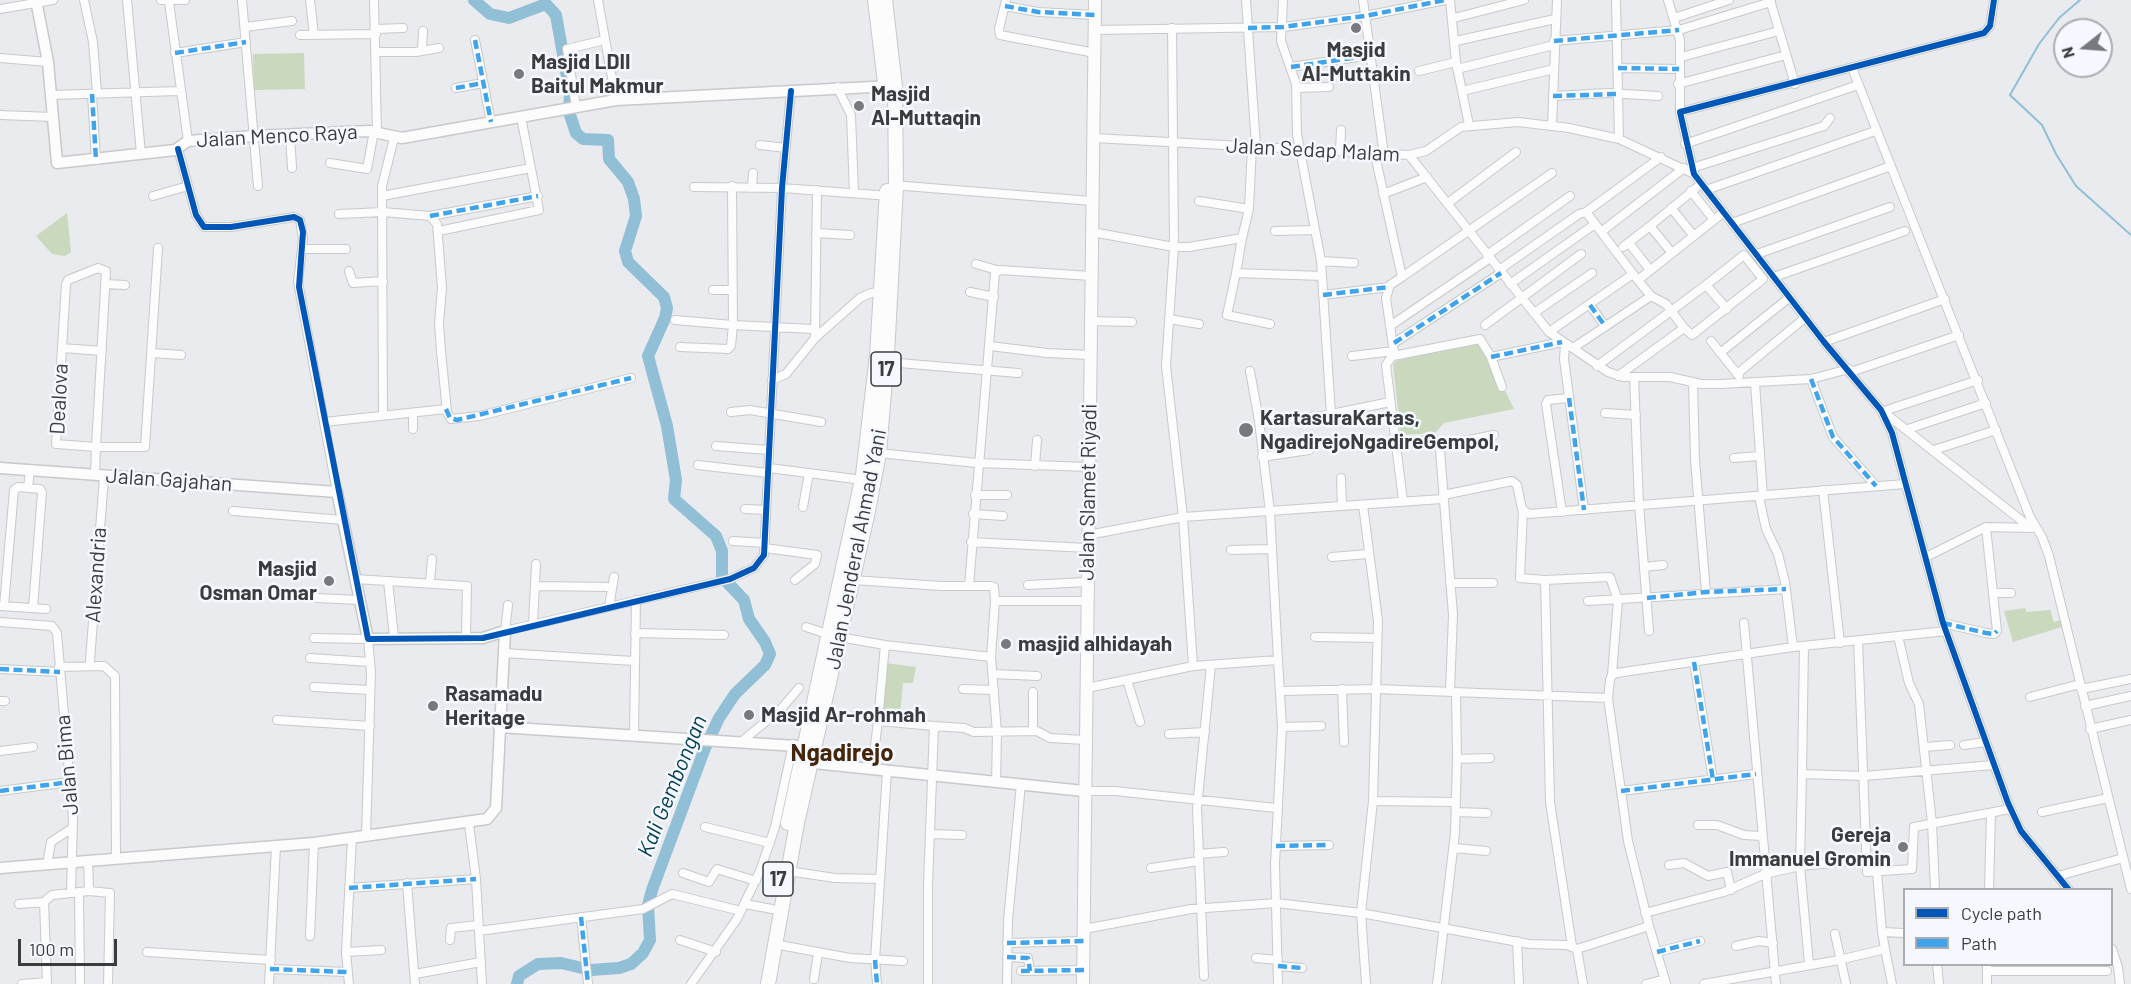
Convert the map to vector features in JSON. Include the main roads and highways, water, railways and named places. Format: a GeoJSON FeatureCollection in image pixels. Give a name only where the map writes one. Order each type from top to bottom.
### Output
{"type":"FeatureCollection","features":[{"type":"Feature","properties":{"kind":"highway","name":"Jalan Jenderal Ahmad Yani"},"geometry":{"type":"LineString","coordinates":[[875,0],[891,86]]}},
{"type":"Feature","properties":{"kind":"highway","name":"Jalan Jenderal Ahmad Yani"},"geometry":{"type":"LineString","coordinates":[[768,984],[806,763],[804,746],[853,580],[887,362],[892,191],[891,86],[885,0]]}},
{"type":"Feature","properties":{"kind":"highway","name":"Jalan Jenderal Ahmad Yani"},"geometry":{"type":"LineString","coordinates":[[872,452],[881,292],[892,191]]}},
{"type":"Feature","properties":{"kind":"highway","name":"Jalan Jenderal Ahmad Yani"},"geometry":{"type":"LineString","coordinates":[[835,636],[868,481]]}},
{"type":"Feature","properties":{"kind":"highway","name":"Jalan Jenderal Ahmad Yani"},"geometry":{"type":"LineString","coordinates":[[758,984],[772,909],[806,763]]}},
{"type":"Feature","properties":{"kind":"main road","name":"Jalan Slamet Riyadi"},"geometry":{"type":"LineString","coordinates":[[1083,984],[1095,0]]}},
{"type":"Feature","properties":{"kind":"waterway","name":"Kali Gembongan"},"geometry":{"type":"LineString","coordinates":[[474,0],[490,14],[509,18],[546,4],[556,15],[570,94],[569,112],[576,133],[583,139],[608,140],[609,159],[628,182],[634,199],[636,216],[625,251],[628,262],[664,297],[667,308],[665,318],[648,356],[667,426],[676,480],[674,499],[716,536],[722,551],[722,577],[744,600],[749,619],[765,642],[770,654],[765,665],[735,694],[719,718],[705,748],[652,890],[648,905],[650,940],[643,953],[631,964],[619,968],[591,970],[561,963],[538,964],[519,976],[517,984]]}},
{"type":"Feature","properties":{"kind":"waterway"},"geometry":{"type":"LineString","coordinates":[[2080,0],[2059,18],[2039,44],[2010,95],[2042,125],[2056,154],[2076,186],[2131,235]]}},
{"type":"Feature","properties":{"kind":"place","name":"Masjid Al-Muttakin"},"geometry":{"type":"Point","coordinates":[1356,28]}},
{"type":"Feature","properties":{"kind":"place","name":"Masjid LDII Baitul Makmur"},"geometry":{"type":"Point","coordinates":[519,74]}},
{"type":"Feature","properties":{"kind":"place","name":"Masjid Al-Muttaqin"},"geometry":{"type":"Point","coordinates":[859,106]}},
{"type":"Feature","properties":{"kind":"place","name":"KartasuraKartas, NgadirejoNgadireGempol,"},"geometry":{"type":"Point","coordinates":[1246,430]}},
{"type":"Feature","properties":{"kind":"place","name":"Masjid Osman Omar"},"geometry":{"type":"Point","coordinates":[329,581]}},
{"type":"Feature","properties":{"kind":"place","name":"masjid alhidayah"},"geometry":{"type":"Point","coordinates":[1006,644]}},
{"type":"Feature","properties":{"kind":"place","name":"Rasamadu Heritage"},"geometry":{"type":"Point","coordinates":[433,706]}},
{"type":"Feature","properties":{"kind":"place","name":"Masjid Ar-rohmah"},"geometry":{"type":"Point","coordinates":[749,715]}},
{"type":"Feature","properties":{"kind":"place","name":"Gereja Immanuel Gromin"},"geometry":{"type":"Point","coordinates":[1903,847]}},
{"type":"Feature","properties":{"kind":"district","name":"Ngadirejo"},"geometry":{"type":"Point","coordinates":[842,753]}}]}
